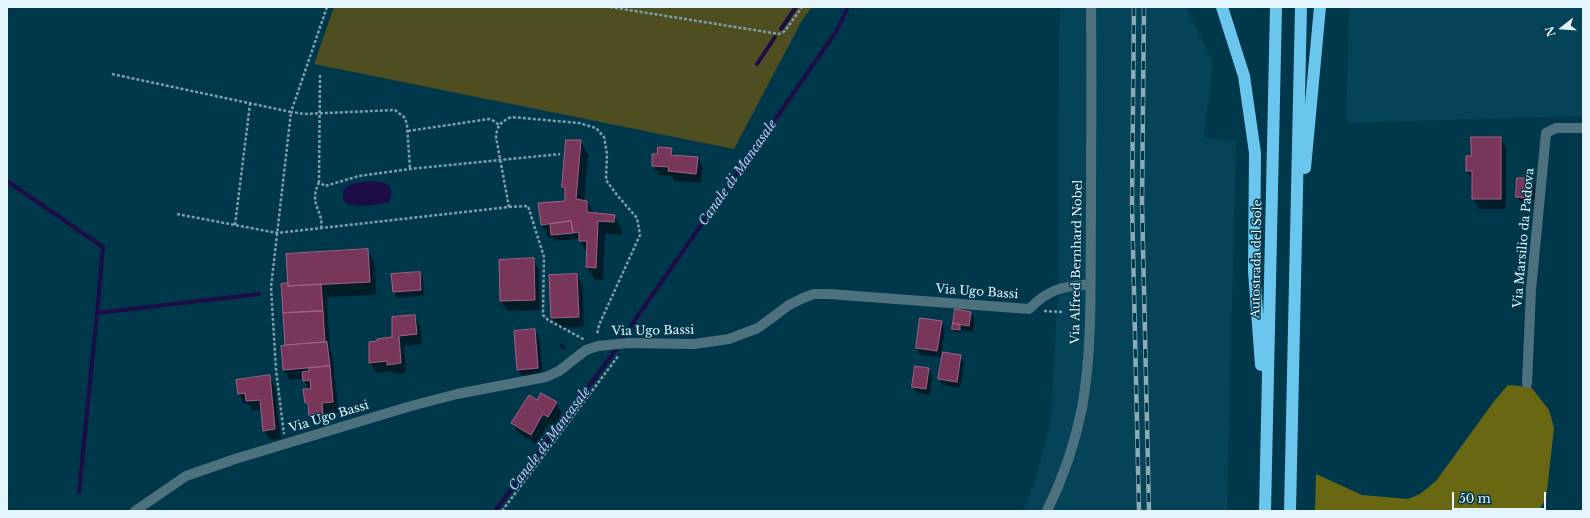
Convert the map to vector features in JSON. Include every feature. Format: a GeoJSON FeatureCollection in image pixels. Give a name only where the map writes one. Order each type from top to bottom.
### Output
{"type":"FeatureCollection","features":[{"type":"Feature","properties":{"kind":"highway"},"geometry":{"type":"LineString","coordinates":[[1222,7],[1244,76],[1255,152],[1254,271],[1266,438]]}},
{"type":"Feature","properties":{"kind":"highway","name":"Autostrada del Sole"},"geometry":{"type":"LineString","coordinates":[[1265,511],[1276,7]]}},
{"type":"Feature","properties":{"kind":"highway"},"geometry":{"type":"LineString","coordinates":[[1290,511],[1301,7]]}},
{"type":"Feature","properties":{"kind":"highway"},"geometry":{"type":"LineString","coordinates":[[1296,261],[1320,7]]}},
{"type":"Feature","properties":{"kind":"street","name":"Via Alfred Bernhard Nobel"},"geometry":{"type":"LineString","coordinates":[[1047,511],[1065,469],[1082,408],[1088,360],[1092,81],[1091,7]]}},
{"type":"Feature","properties":{"kind":"street","name":"Via Marsilio da Padova"},"geometry":{"type":"LineString","coordinates":[[1527,383],[1531,290],[1546,133],[1556,128],[1583,128]]}},
{"type":"Feature","properties":{"kind":"street","name":"Via Ugo Bassi"},"geometry":{"type":"LineString","coordinates":[[134,511],[186,476],[235,459],[363,419],[419,404],[457,394],[546,377],[559,371],[586,350],[598,346],[628,343],[694,344],[729,339],[758,328],[789,305],[814,294],[1029,309],[1041,297],[1055,290],[1090,284]]}},
{"type":"Feature","properties":{"kind":"path"},"geometry":{"type":"LineString","coordinates":[[285,444],[276,370],[271,288],[291,112],[327,7]]}},
{"type":"Feature","properties":{"kind":"path"},"geometry":{"type":"LineString","coordinates":[[610,7],[779,34],[785,31],[802,7]]}},
{"type":"Feature","properties":{"kind":"path"},"geometry":{"type":"LineString","coordinates":[[112,74],[250,104],[304,114],[320,112],[395,110],[400,112],[408,125],[410,169]]}},
{"type":"Feature","properties":{"kind":"path"},"geometry":{"type":"LineString","coordinates":[[320,75],[319,182],[315,202],[321,218],[321,228]]}},
{"type":"Feature","properties":{"kind":"path"},"geometry":{"type":"LineString","coordinates":[[235,225],[250,104]]}},
{"type":"Feature","properties":{"kind":"path"},"geometry":{"type":"LineString","coordinates":[[509,207],[496,137],[497,127],[499,125],[510,117],[579,123],[596,128],[604,137],[607,154],[606,180],[617,196],[637,218],[640,235],[599,325],[596,339],[598,346]]}},
{"type":"Feature","properties":{"kind":"path"},"geometry":{"type":"LineString","coordinates":[[408,131],[489,119],[494,120],[499,125]]}},
{"type":"Feature","properties":{"kind":"path"},"geometry":{"type":"LineString","coordinates":[[319,182],[325,186],[359,176],[410,169],[560,154]]}},
{"type":"Feature","properties":{"kind":"path"},"geometry":{"type":"LineString","coordinates":[[177,214],[277,233],[528,206],[544,257],[543,315],[554,324],[598,346]]}},
{"type":"Feature","properties":{"kind":"path"},"geometry":{"type":"LineString","coordinates":[[1029,309],[1063,312]]}},
{"type":"Feature","properties":{"kind":"path"},"geometry":{"type":"LineString","coordinates":[[502,511],[628,343]]}},
{"type":"Feature","properties":{"kind":"shaded area"},"geometry":{"type":"Polygon","coordinates":[[[334,7],[812,7],[801,22],[734,149],[314,64],[334,7]]]}},
{"type":"Feature","properties":{"kind":"shaded area"},"geometry":{"type":"Polygon","coordinates":[[[1060,7],[1186,7],[1213,62],[1204,137],[1236,141],[1227,511],[1023,511],[1035,480],[1051,421],[1058,290],[1060,7]]]}},
{"type":"Feature","properties":{"kind":"shaded area"},"geometry":{"type":"Polygon","coordinates":[[[1350,7],[1583,7],[1583,116],[1346,123],[1350,7]]]}},
{"type":"Feature","properties":{"kind":"shaded area"},"geometry":{"type":"Polygon","coordinates":[[[372,181],[388,185],[391,189],[389,202],[368,206],[347,204],[343,199],[343,190],[347,186],[360,182],[372,181]]]}},
{"type":"Feature","properties":{"kind":"shaded area"},"geometry":{"type":"Polygon","coordinates":[[[1508,385],[1531,387],[1549,410],[1554,428],[1546,499],[1538,511],[1315,511],[1316,474],[1362,495],[1408,499],[1420,494],[1436,481],[1495,400],[1508,385]]]}},
{"type":"Feature","properties":{"kind":"building"},"geometry":{"type":"Polygon","coordinates":[[[1471,137],[1501,137],[1501,199],[1472,199],[1472,171],[1466,171],[1466,156],[1471,156],[1471,137]]]}},
{"type":"Feature","properties":{"kind":"building"},"geometry":{"type":"Polygon","coordinates":[[[566,140],[581,140],[576,199],[587,201],[587,212],[615,215],[614,222],[598,221],[596,268],[586,267],[587,241],[579,241],[579,232],[573,233],[571,221],[541,225],[538,203],[565,201],[565,188],[562,187],[566,140]]]}},
{"type":"Feature","properties":{"kind":"building"},"geometry":{"type":"Polygon","coordinates":[[[658,147],[672,148],[671,155],[698,157],[696,174],[668,171],[669,167],[652,166],[652,154],[657,154],[658,147]]]}},
{"type":"Feature","properties":{"kind":"building"},"geometry":{"type":"Polygon","coordinates":[[[1517,178],[1532,178],[1532,194],[1526,194],[1526,198],[1516,197],[1517,178]]]}},
{"type":"Feature","properties":{"kind":"building"},"geometry":{"type":"Polygon","coordinates":[[[571,221],[573,233],[551,235],[550,224],[571,221]]]}},
{"type":"Feature","properties":{"kind":"building"},"geometry":{"type":"Polygon","coordinates":[[[368,249],[370,282],[288,286],[286,254],[368,249]]]}},
{"type":"Feature","properties":{"kind":"building"},"geometry":{"type":"Polygon","coordinates":[[[534,258],[535,300],[500,301],[499,260],[534,258]]]}},
{"type":"Feature","properties":{"kind":"building"},"geometry":{"type":"Polygon","coordinates":[[[420,272],[421,290],[393,292],[391,274],[420,272]]]}},
{"type":"Feature","properties":{"kind":"building"},"geometry":{"type":"Polygon","coordinates":[[[577,274],[579,317],[551,318],[549,275],[577,274]]]}},
{"type":"Feature","properties":{"kind":"building"},"geometry":{"type":"Polygon","coordinates":[[[288,283],[288,286],[321,284],[323,311],[283,313],[281,284],[288,283]]]}},
{"type":"Feature","properties":{"kind":"building"},"geometry":{"type":"Polygon","coordinates":[[[955,309],[971,312],[969,326],[953,323],[955,309]]]}},
{"type":"Feature","properties":{"kind":"building"},"geometry":{"type":"Polygon","coordinates":[[[323,311],[325,342],[285,345],[283,313],[323,311]]]}},
{"type":"Feature","properties":{"kind":"building"},"geometry":{"type":"Polygon","coordinates":[[[415,315],[417,334],[399,336],[401,363],[387,365],[387,361],[369,363],[369,342],[377,341],[377,339],[392,337],[392,317],[415,315]]]}},
{"type":"Feature","properties":{"kind":"building"},"geometry":{"type":"Polygon","coordinates":[[[920,318],[942,321],[937,351],[916,348],[920,318]]]}},
{"type":"Feature","properties":{"kind":"building"},"geometry":{"type":"Polygon","coordinates":[[[953,323],[960,325],[960,330],[952,329],[953,323]]]}},
{"type":"Feature","properties":{"kind":"building"},"geometry":{"type":"Polygon","coordinates":[[[535,329],[538,368],[517,370],[514,331],[535,329]]]}},
{"type":"Feature","properties":{"kind":"building"},"geometry":{"type":"Polygon","coordinates":[[[327,342],[330,366],[283,370],[281,346],[327,342]]]}},
{"type":"Feature","properties":{"kind":"building"},"geometry":{"type":"Polygon","coordinates":[[[943,352],[961,355],[957,382],[938,379],[943,352]]]}},
{"type":"Feature","properties":{"kind":"building"},"geometry":{"type":"Polygon","coordinates":[[[330,366],[333,402],[322,403],[323,415],[309,416],[308,403],[305,403],[303,389],[311,389],[310,380],[303,381],[302,372],[309,371],[309,368],[330,366]]]}},
{"type":"Feature","properties":{"kind":"building"},"geometry":{"type":"Polygon","coordinates":[[[915,366],[929,368],[926,389],[912,387],[915,366]]]}},
{"type":"Feature","properties":{"kind":"building"},"geometry":{"type":"Polygon","coordinates":[[[270,375],[275,429],[263,431],[260,400],[246,401],[245,393],[238,394],[236,380],[270,375]]]}},
{"type":"Feature","properties":{"kind":"building"},"geometry":{"type":"Polygon","coordinates":[[[541,393],[557,402],[548,417],[543,414],[531,435],[511,423],[529,395],[537,400],[541,393]]]}},
{"type":"Feature","properties":{"kind":"waterway"},"geometry":{"type":"LineString","coordinates":[[781,29],[796,7]]}},
{"type":"Feature","properties":{"kind":"waterway","name":"Canale di Mancasale"},"geometry":{"type":"LineString","coordinates":[[623,337],[836,32],[848,7]]}},
{"type":"Feature","properties":{"kind":"waterway"},"geometry":{"type":"LineString","coordinates":[[757,64],[775,37]]}},
{"type":"Feature","properties":{"kind":"waterway"},"geometry":{"type":"LineString","coordinates":[[7,181],[103,247],[97,313],[259,294]]}},
{"type":"Feature","properties":{"kind":"waterway"},"geometry":{"type":"LineString","coordinates":[[79,492],[97,313]]}},
{"type":"Feature","properties":{"kind":"waterway","name":"Canale di Mancasale"},"geometry":{"type":"LineString","coordinates":[[495,511],[618,347]]}},
{"type":"Feature","properties":{"kind":"railway"},"geometry":{"type":"LineString","coordinates":[[1134,7],[1132,204],[1139,511]]}},
{"type":"Feature","properties":{"kind":"railway"},"geometry":{"type":"LineString","coordinates":[[1144,7],[1142,203],[1149,511]]}}]}
